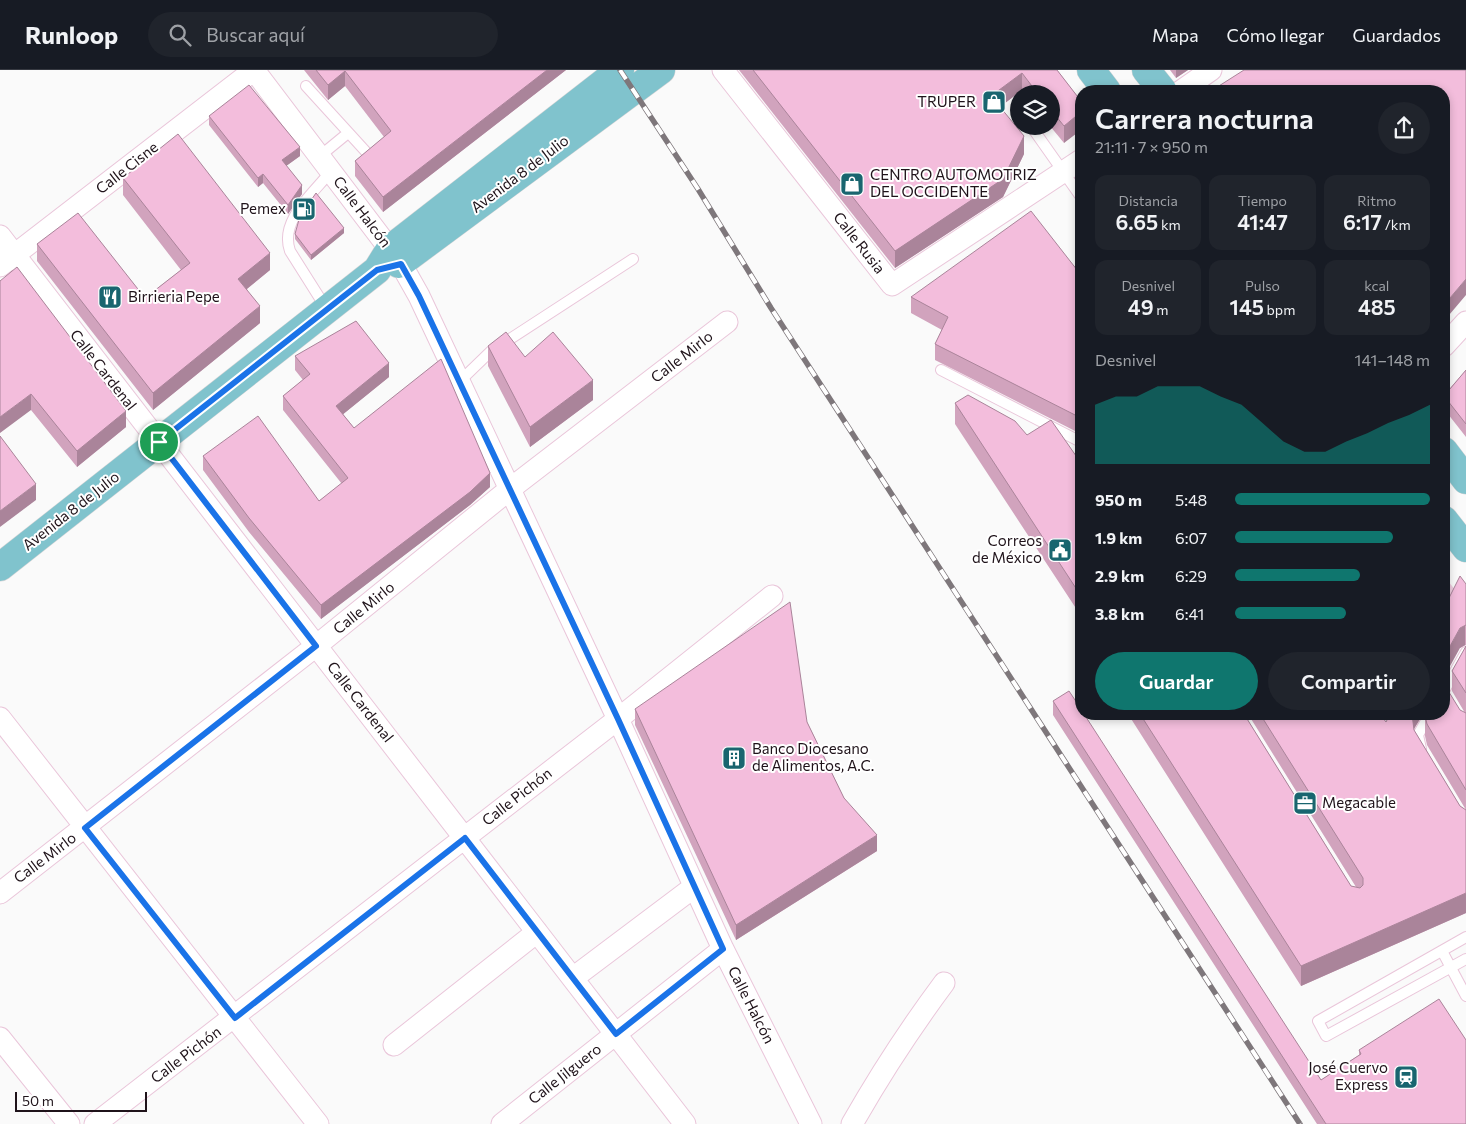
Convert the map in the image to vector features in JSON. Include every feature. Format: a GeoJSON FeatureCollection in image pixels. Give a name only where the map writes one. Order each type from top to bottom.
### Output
{"type":"FeatureCollection","features":[{"type":"Feature","properties":{"kind":"main road","name":"Avenida 8 de Julio"},"geometry":{"type":"LineString","coordinates":[[0,567],[389,261],[620,70]]}},
{"type":"Feature","properties":{"kind":"main road","name":"Avenida 8 de Julio"},"geometry":{"type":"LineString","coordinates":[[389,261],[661,70]]}},
{"type":"Feature","properties":{"kind":"main road"},"geometry":{"type":"LineString","coordinates":[[1091,70],[1102,85]]}},
{"type":"Feature","properties":{"kind":"main road"},"geometry":{"type":"LineString","coordinates":[[1146,70],[1158,85]]}},
{"type":"Feature","properties":{"kind":"main road"},"geometry":{"type":"LineString","coordinates":[[1450,459],[1466,480]]}},
{"type":"Feature","properties":{"kind":"main road"},"geometry":{"type":"LineString","coordinates":[[1450,528],[1466,548]]}},
{"type":"Feature","properties":{"kind":"street","name":"Calle Halcón"},"geometry":{"type":"LineString","coordinates":[[254,70],[325,164],[389,261],[460,382],[618,719],[723,949],[811,1124]]}},
{"type":"Feature","properties":{"kind":"street","name":"Calle Cisne"},"geometry":{"type":"LineString","coordinates":[[7,260],[254,70]]}},
{"type":"Feature","properties":{"kind":"street","name":"Calle Rusia"},"geometry":{"type":"LineString","coordinates":[[723,70],[892,285],[1075,164]]}},
{"type":"Feature","properties":{"kind":"street"},"geometry":{"type":"LineString","coordinates":[[1190,85],[1211,70]]}},
{"type":"Feature","properties":{"kind":"street","name":"Calle Cardenal"},"geometry":{"type":"LineString","coordinates":[[0,236],[7,260],[159,442],[685,1124]]}},
{"type":"Feature","properties":{"kind":"street","name":"Calle Mirlo"},"geometry":{"type":"LineString","coordinates":[[0,893],[316,646],[510,489],[727,322]]}},
{"type":"Feature","properties":{"kind":"street"},"geometry":{"type":"LineString","coordinates":[[1450,339],[1466,322]]}},
{"type":"Feature","properties":{"kind":"street","name":"Calle Pichón"},"geometry":{"type":"LineString","coordinates":[[95,1124],[235,1018],[618,719],[772,596]]}},
{"type":"Feature","properties":{"kind":"street"},"geometry":{"type":"LineString","coordinates":[[0,718],[318,1124]]}},
{"type":"Feature","properties":{"kind":"street"},"geometry":{"type":"LineString","coordinates":[[573,978],[694,887]]}},
{"type":"Feature","properties":{"kind":"street"},"geometry":{"type":"LineString","coordinates":[[394,1044],[537,932]]}},
{"type":"Feature","properties":{"kind":"street","name":"Calle Jilguero"},"geometry":{"type":"LineString","coordinates":[[502,1124],[723,949]]}},
{"type":"Feature","properties":{"kind":"street"},"geometry":{"type":"LineString","coordinates":[[852,1124],[897,1047],[944,983]]}},
{"type":"Feature","properties":{"kind":"street"},"geometry":{"type":"LineString","coordinates":[[0,1038],[69,1124]]}},
{"type":"Feature","properties":{"kind":"lane"},"geometry":{"type":"LineString","coordinates":[[306,86],[368,154]]}},
{"type":"Feature","properties":{"kind":"lane"},"geometry":{"type":"LineString","coordinates":[[327,309],[290,251],[287,241],[287,230],[325,164],[348,133]]}},
{"type":"Feature","properties":{"kind":"lane"},"geometry":{"type":"LineString","coordinates":[[1037,135],[1075,189]]}},
{"type":"Feature","properties":{"kind":"lane"},"geometry":{"type":"LineString","coordinates":[[460,382],[490,352],[633,259]]}},
{"type":"Feature","properties":{"kind":"lane"},"geometry":{"type":"LineString","coordinates":[[941,370],[1075,439]]}},
{"type":"Feature","properties":{"kind":"lane"},"geometry":{"type":"LineString","coordinates":[[1450,684],[1466,652]]}},
{"type":"Feature","properties":{"kind":"lane"},"geometry":{"type":"LineString","coordinates":[[1425,756],[1420,747],[1418,735],[1427,720]]}},
{"type":"Feature","properties":{"kind":"lane"},"geometry":{"type":"LineString","coordinates":[[1466,937],[1318,1021],[1326,1036],[1466,959]]}},
{"type":"Feature","properties":{"kind":"lane"},"geometry":{"type":"LineString","coordinates":[[1442,951],[1466,996]]}},
{"type":"Feature","properties":{"kind":"shaded area"},"geometry":{"type":"Polygon","coordinates":[[[1450,584],[1460,596],[1450,616],[1450,584]]]}},
{"type":"Feature","properties":{"kind":"building"},"geometry":{"type":"Polygon","coordinates":[[[316,70],[547,70],[383,197],[355,161],[391,131],[345,71],[328,85],[316,70]]]}},
{"type":"Feature","properties":{"kind":"building"},"geometry":{"type":"Polygon","coordinates":[[[753,70],[1057,70],[1075,93],[1075,117],[1064,126],[1060,121],[1060,85],[1031,85],[1022,73],[991,96],[1010,119],[1010,135],[1024,136],[1003,179],[895,251],[753,70]]]}},
{"type":"Feature","properties":{"kind":"building"},"geometry":{"type":"Polygon","coordinates":[[[1244,70],[1466,70],[1466,279],[1450,298],[1450,85],[1220,85],[1244,70]]]}},
{"type":"Feature","properties":{"kind":"building"},"geometry":{"type":"Polygon","coordinates":[[[249,85],[300,147],[282,160],[302,185],[288,205],[263,174],[258,178],[209,116],[249,85]]]}},
{"type":"Feature","properties":{"kind":"building"},"geometry":{"type":"Polygon","coordinates":[[[178,134],[270,253],[238,279],[260,306],[153,393],[37,244],[78,213],[145,298],[190,263],[123,178],[178,134]]]}},
{"type":"Feature","properties":{"kind":"building"},"geometry":{"type":"Polygon","coordinates":[[[316,193],[344,228],[311,255],[295,234],[300,216],[316,193]]]}},
{"type":"Feature","properties":{"kind":"building"},"geometry":{"type":"Polygon","coordinates":[[[1031,211],[1075,267],[1075,415],[935,344],[948,317],[911,297],[1031,211]]]}},
{"type":"Feature","properties":{"kind":"building"},"geometry":{"type":"Polygon","coordinates":[[[17,267],[126,411],[77,451],[31,394],[0,417],[0,281],[17,267]]]}},
{"type":"Feature","properties":{"kind":"building"},"geometry":{"type":"Polygon","coordinates":[[[356,321],[389,363],[336,406],[354,428],[441,359],[490,473],[470,492],[321,605],[249,518],[203,456],[258,416],[319,501],[348,478],[283,396],[310,374],[295,356],[356,321]]]}},
{"type":"Feature","properties":{"kind":"building"},"geometry":{"type":"Polygon","coordinates":[[[506,332],[525,357],[553,332],[593,380],[530,427],[488,346],[506,332]]]}},
{"type":"Feature","properties":{"kind":"building"},"geometry":{"type":"Polygon","coordinates":[[[1466,370],[1466,424],[1450,404],[1450,389],[1466,370]]]}},
{"type":"Feature","properties":{"kind":"building","name":"Correos de México"},"geometry":{"type":"Polygon","coordinates":[[[968,395],[1015,421],[1027,435],[1051,420],[1075,454],[1075,587],[955,403],[968,395]]]}},
{"type":"Feature","properties":{"kind":"building"},"geometry":{"type":"Polygon","coordinates":[[[0,436],[36,484],[0,511],[0,436]]]}},
{"type":"Feature","properties":{"kind":"building"},"geometry":{"type":"Polygon","coordinates":[[[1460,576],[1466,584],[1466,625],[1460,628],[1450,646],[1450,596],[1460,576]]]}},
{"type":"Feature","properties":{"kind":"building","name":"Banco Diocesano de Alimentos, A.C."},"geometry":{"type":"Polygon","coordinates":[[[790,602],[807,722],[844,798],[877,835],[736,925],[635,709],[790,602]]]}},
{"type":"Feature","properties":{"kind":"building"},"geometry":{"type":"Polygon","coordinates":[[[1466,646],[1466,693],[1452,671],[1466,646]]]}},
{"type":"Feature","properties":{"kind":"building"},"geometry":{"type":"Polygon","coordinates":[[[1069,691],[1075,700],[1075,720],[1088,720],[1321,1080],[1361,1054],[1359,1050],[1439,999],[1466,1040],[1466,1124],[1326,1124],[1053,701],[1069,691]]]}},
{"type":"Feature","properties":{"kind":"building"},"geometry":{"type":"Polygon","coordinates":[[[1450,694],[1460,710],[1466,713],[1466,790],[1426,720],[1450,720],[1450,694]]]}},
{"type":"Feature","properties":{"kind":"building","name":"Megacable"},"geometry":{"type":"Polygon","coordinates":[[[1144,720],[1248,720],[1351,886],[1360,888],[1363,885],[1363,878],[1264,720],[1384,720],[1386,722],[1387,720],[1413,720],[1414,730],[1460,806],[1466,810],[1466,893],[1301,966],[1144,720]]]}},
{"type":"Feature","properties":{"kind":"railway"},"geometry":{"type":"LineString","coordinates":[[620,70],[698,189],[771,308],[1300,1124]]}},
{"type":"Feature","properties":{"kind":"place","name":"TRUPER"},"geometry":{"type":"Point","coordinates":[994,102]}},
{"type":"Feature","properties":{"kind":"place","name":"CENTRO AUTOMOTRIZ DEL OCCIDENTE"},"geometry":{"type":"Point","coordinates":[852,184]}},
{"type":"Feature","properties":{"kind":"place","name":"Pemex"},"geometry":{"type":"Point","coordinates":[304,209]}},
{"type":"Feature","properties":{"kind":"place","name":"Birrieria Pepe"},"geometry":{"type":"Point","coordinates":[110,297]}},
{"type":"Feature","properties":{"kind":"place","name":"Correos de México"},"geometry":{"type":"Point","coordinates":[1060,550]}},
{"type":"Feature","properties":{"kind":"place","name":"Banco Diocesano de Alimentos, A.C."},"geometry":{"type":"Point","coordinates":[734,758]}},
{"type":"Feature","properties":{"kind":"place","name":"Megacable"},"geometry":{"type":"Point","coordinates":[1305,803]}},
{"type":"Feature","properties":{"kind":"place","name":"José Cuervo Express"},"geometry":{"type":"Point","coordinates":[1406,1077]}},
{"type":"Feature","properties":{"kind":"route"},"geometry":{"type":"LineString","coordinates":[[401,264],[419,296],[510,489],[723,949],[616,1034],[465,838],[235,1018],[85,828],[316,646],[159,442],[377,270],[401,264]]}}]}
